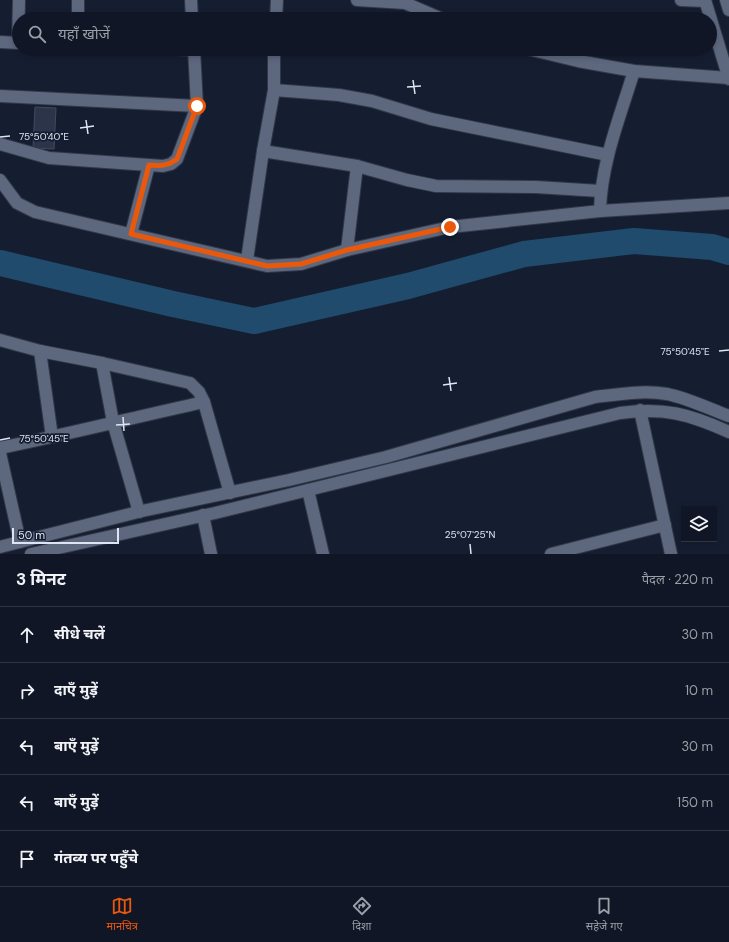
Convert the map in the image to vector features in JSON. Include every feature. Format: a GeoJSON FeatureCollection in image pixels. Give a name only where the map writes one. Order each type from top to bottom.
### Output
{"type":"FeatureCollection","features":[{"type":"Feature","properties":{"kind":"street"},"geometry":{"type":"LineString","coordinates":[[19,0],[19,12]]}},
{"type":"Feature","properties":{"kind":"street"},"geometry":{"type":"LineString","coordinates":[[78,0],[78,12]]}},
{"type":"Feature","properties":{"kind":"street"},"geometry":{"type":"LineString","coordinates":[[191,0],[192,12]]}},
{"type":"Feature","properties":{"kind":"street"},"geometry":{"type":"LineString","coordinates":[[276,12],[277,0]]}},
{"type":"Feature","properties":{"kind":"street"},"geometry":{"type":"LineString","coordinates":[[357,0],[405,3],[426,12]]}},
{"type":"Feature","properties":{"kind":"street"},"geometry":{"type":"LineString","coordinates":[[681,0],[705,0],[709,12]]}},
{"type":"Feature","properties":{"kind":"street"},"geometry":{"type":"LineString","coordinates":[[726,0],[729,10]]}},
{"type":"Feature","properties":{"kind":"street"},"geometry":{"type":"LineString","coordinates":[[557,56],[634,71],[729,78],[717,39]]}},
{"type":"Feature","properties":{"kind":"street"},"geometry":{"type":"LineString","coordinates":[[0,42],[12,43]]}},
{"type":"Feature","properties":{"kind":"street"},"geometry":{"type":"LineString","coordinates":[[0,144],[48,158],[163,166],[171,164],[177,159],[197,106],[194,56]]}},
{"type":"Feature","properties":{"kind":"street"},"geometry":{"type":"LineString","coordinates":[[246,260],[262,151],[274,90],[274,56]]}},
{"type":"Feature","properties":{"kind":"street"},"geometry":{"type":"LineString","coordinates":[[600,211],[600,191],[608,155],[634,71]]}},
{"type":"Feature","properties":{"kind":"street"},"geometry":{"type":"LineString","coordinates":[[274,90],[339,95],[372,101],[430,119],[608,155]]}},
{"type":"Feature","properties":{"kind":"street"},"geometry":{"type":"LineString","coordinates":[[0,96],[197,106]]}},
{"type":"Feature","properties":{"kind":"street"},"geometry":{"type":"LineString","coordinates":[[262,151],[357,166],[407,180],[436,186],[536,187],[600,191]]}},
{"type":"Feature","properties":{"kind":"street"},"geometry":{"type":"LineString","coordinates":[[131,234],[149,165]]}},
{"type":"Feature","properties":{"kind":"street"},"geometry":{"type":"LineString","coordinates":[[347,250],[357,166]]}},
{"type":"Feature","properties":{"kind":"street"},"geometry":{"type":"LineString","coordinates":[[0,180],[18,203],[35,212],[267,266],[301,264],[347,250],[450,227],[600,211],[729,203]]}},
{"type":"Feature","properties":{"kind":"street"},"geometry":{"type":"LineString","coordinates":[[0,340],[40,351],[190,383],[199,392],[204,402],[230,493]]}},
{"type":"Feature","properties":{"kind":"street"},"geometry":{"type":"LineString","coordinates":[[40,351],[52,437]]}},
{"type":"Feature","properties":{"kind":"street"},"geometry":{"type":"LineString","coordinates":[[102,363],[113,422],[139,512]]}},
{"type":"Feature","properties":{"kind":"street"},"geometry":{"type":"LineString","coordinates":[[0,547],[139,512],[230,493],[386,457],[595,397],[649,392],[667,394],[729,416]]}},
{"type":"Feature","properties":{"kind":"street"},"geometry":{"type":"LineString","coordinates":[[0,448],[204,402]]}},
{"type":"Feature","properties":{"kind":"street"},"geometry":{"type":"LineString","coordinates":[[32,554],[308,490],[620,413],[640,410],[673,412],[703,420],[729,432]]}},
{"type":"Feature","properties":{"kind":"street"},"geometry":{"type":"LineString","coordinates":[[640,410],[671,554]]}},
{"type":"Feature","properties":{"kind":"street"},"geometry":{"type":"LineString","coordinates":[[0,453],[20,542]]}},
{"type":"Feature","properties":{"kind":"street"},"geometry":{"type":"LineString","coordinates":[[308,490],[323,554]]}},
{"type":"Feature","properties":{"kind":"street"},"geometry":{"type":"LineString","coordinates":[[203,515],[211,554]]}},
{"type":"Feature","properties":{"kind":"street"},"geometry":{"type":"LineString","coordinates":[[551,554],[599,548],[665,525]]}},
{"type":"Feature","properties":{"kind":"building"},"geometry":{"type":"Polygon","coordinates":[[[35,107],[56,108],[54,149],[33,148],[35,107]]]}},
{"type":"Feature","properties":{"kind":"waterway"},"geometry":{"type":"LineString","coordinates":[[0,263],[173,304],[254,321],[408,286],[524,254],[634,241],[712,247],[729,252]]}},
{"type":"Feature","properties":{"kind":"route"},"geometry":{"type":"LineString","coordinates":[[197,106],[177,159],[171,164],[163,166],[149,165],[131,234],[267,266],[301,264],[347,250],[450,227]]}}]}
